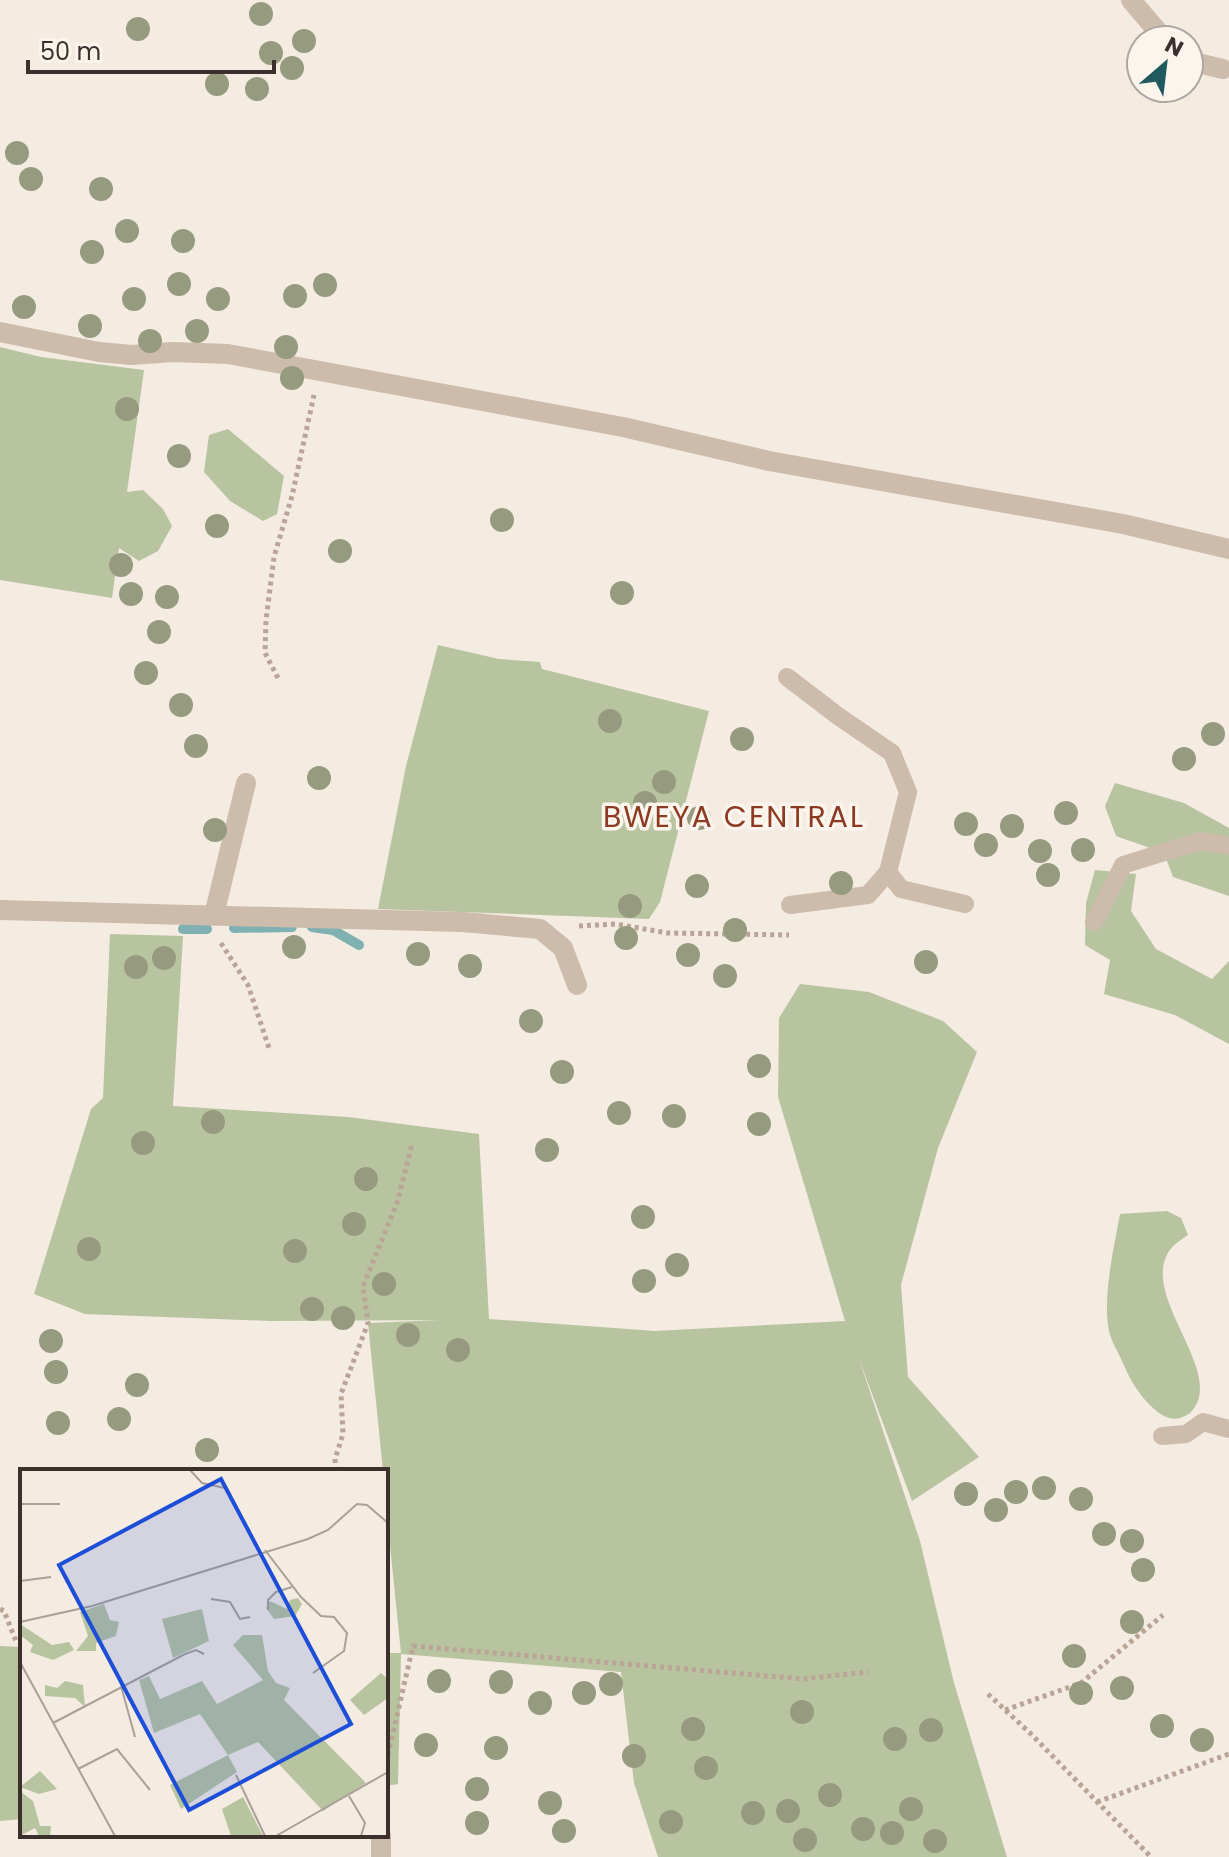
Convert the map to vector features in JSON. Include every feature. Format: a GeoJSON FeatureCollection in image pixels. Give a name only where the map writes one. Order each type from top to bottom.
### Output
{"type":"FeatureCollection","features":[{"type":"Feature","properties":{"kind":"street"},"geometry":{"type":"LineString","coordinates":[[1131,0],[1151,24]]}},
{"type":"Feature","properties":{"kind":"street"},"geometry":{"type":"LineString","coordinates":[[1205,65],[1223,69]]}},
{"type":"Feature","properties":{"kind":"street"},"geometry":{"type":"LineString","coordinates":[[0,332],[99,352],[132,355],[173,352],[228,354],[623,427],[769,461],[1123,524],[1229,549]]}},
{"type":"Feature","properties":{"kind":"street"},"geometry":{"type":"LineString","coordinates":[[208,915],[246,783]]}},
{"type":"Feature","properties":{"kind":"street"},"geometry":{"type":"LineString","coordinates":[[0,910],[463,922],[540,929],[563,948],[577,985]]}},
{"type":"Feature","properties":{"kind":"lane"},"geometry":{"type":"LineString","coordinates":[[787,677],[892,753],[908,792],[888,872],[868,895],[790,905]]}},
{"type":"Feature","properties":{"kind":"lane"},"geometry":{"type":"LineString","coordinates":[[1094,922],[1123,865],[1200,841],[1229,846]]}},
{"type":"Feature","properties":{"kind":"lane"},"geometry":{"type":"LineString","coordinates":[[888,872],[901,889],[965,904]]}},
{"type":"Feature","properties":{"kind":"lane"},"geometry":{"type":"LineString","coordinates":[[1162,1436],[1186,1434],[1203,1422],[1229,1429]]}},
{"type":"Feature","properties":{"kind":"path"},"geometry":{"type":"LineString","coordinates":[[278,678],[265,653],[274,557],[292,496],[309,409],[322,371]]}},
{"type":"Feature","properties":{"kind":"path"},"geometry":{"type":"LineString","coordinates":[[208,915],[248,985],[269,1048]]}},
{"type":"Feature","properties":{"kind":"path"},"geometry":{"type":"LineString","coordinates":[[540,929],[615,924],[668,933],[789,935]]}},
{"type":"Feature","properties":{"kind":"path"},"geometry":{"type":"LineString","coordinates":[[336,1469],[335,1459],[343,1434],[341,1394],[368,1323],[363,1286],[397,1203],[412,1144]]}},
{"type":"Feature","properties":{"kind":"path"},"geometry":{"type":"LineString","coordinates":[[0,1609],[4,1611],[16,1641]]}},
{"type":"Feature","properties":{"kind":"path"},"geometry":{"type":"LineString","coordinates":[[1005,1710],[1081,1683],[1163,1615]]}},
{"type":"Feature","properties":{"kind":"path"},"geometry":{"type":"LineString","coordinates":[[388,1754],[413,1646],[803,1679],[868,1672]]}},
{"type":"Feature","properties":{"kind":"path"},"geometry":{"type":"LineString","coordinates":[[988,1694],[1151,1857]]}},
{"type":"Feature","properties":{"kind":"path"},"geometry":{"type":"LineString","coordinates":[[1097,1802],[1229,1754]]}},
{"type":"Feature","properties":{"kind":"green space"},"geometry":{"type":"Polygon","coordinates":[[[0,347],[41,357],[144,370],[127,492],[143,490],[163,509],[172,526],[158,551],[139,561],[119,548],[112,598],[0,580],[0,347]]]}},
{"type":"Feature","properties":{"kind":"green space"},"geometry":{"type":"Polygon","coordinates":[[[228,429],[284,476],[277,514],[263,521],[230,501],[204,472],[209,435],[228,429]]]}},
{"type":"Feature","properties":{"kind":"green space"},"geometry":{"type":"Polygon","coordinates":[[[438,645],[499,659],[540,662],[542,669],[709,711],[660,902],[649,919],[378,909],[406,766],[438,645]]]}},
{"type":"Feature","properties":{"kind":"green space"},"geometry":{"type":"Polygon","coordinates":[[[1115,783],[1184,803],[1229,828],[1229,896],[1173,877],[1164,853],[1116,836],[1105,806],[1115,783]]]}},
{"type":"Feature","properties":{"kind":"green space"},"geometry":{"type":"Polygon","coordinates":[[[1095,870],[1136,874],[1131,911],[1156,949],[1212,979],[1229,961],[1229,1044],[1175,1015],[1104,994],[1110,960],[1085,945],[1086,903],[1095,870]]]}},
{"type":"Feature","properties":{"kind":"green space"},"geometry":{"type":"Polygon","coordinates":[[[110,934],[183,936],[173,1106],[348,1117],[479,1134],[489,1319],[655,1331],[845,1321],[778,1097],[779,1018],[800,984],[869,992],[943,1021],[977,1052],[938,1148],[901,1285],[908,1377],[979,1457],[912,1501],[859,1359],[920,1541],[954,1683],[1007,1857],[658,1857],[634,1783],[621,1672],[401,1654],[398,1784],[388,1786],[388,1653],[401,1653],[388,1526],[388,1469],[383,1469],[368,1323],[440,1320],[271,1321],[85,1314],[34,1294],[91,1109],[103,1098],[110,934]]]}},
{"type":"Feature","properties":{"kind":"green space"},"geometry":{"type":"Polygon","coordinates":[[[1167,1211],[1181,1218],[1188,1235],[1169,1251],[1163,1270],[1165,1291],[1199,1378],[1199,1397],[1190,1413],[1175,1419],[1157,1412],[1135,1387],[1110,1335],[1107,1307],[1109,1275],[1120,1214],[1167,1211]]]}},
{"type":"Feature","properties":{"kind":"green space"},"geometry":{"type":"Polygon","coordinates":[[[0,1646],[20,1647],[20,1819],[0,1821],[0,1646]]]}},
{"type":"Feature","properties":{"kind":"waterway"},"geometry":{"type":"LineString","coordinates":[[234,928],[292,927]]}},
{"type":"Feature","properties":{"kind":"waterway"},"geometry":{"type":"LineString","coordinates":[[312,927],[333,930],[359,945]]}},
{"type":"Feature","properties":{"kind":"waterway"},"geometry":{"type":"LineString","coordinates":[[183,929],[207,929]]}},
{"type":"Feature","properties":{"kind":"district","name":"BWEYA CENTRAL"},"geometry":{"type":"Point","coordinates":[734,816]}}]}
